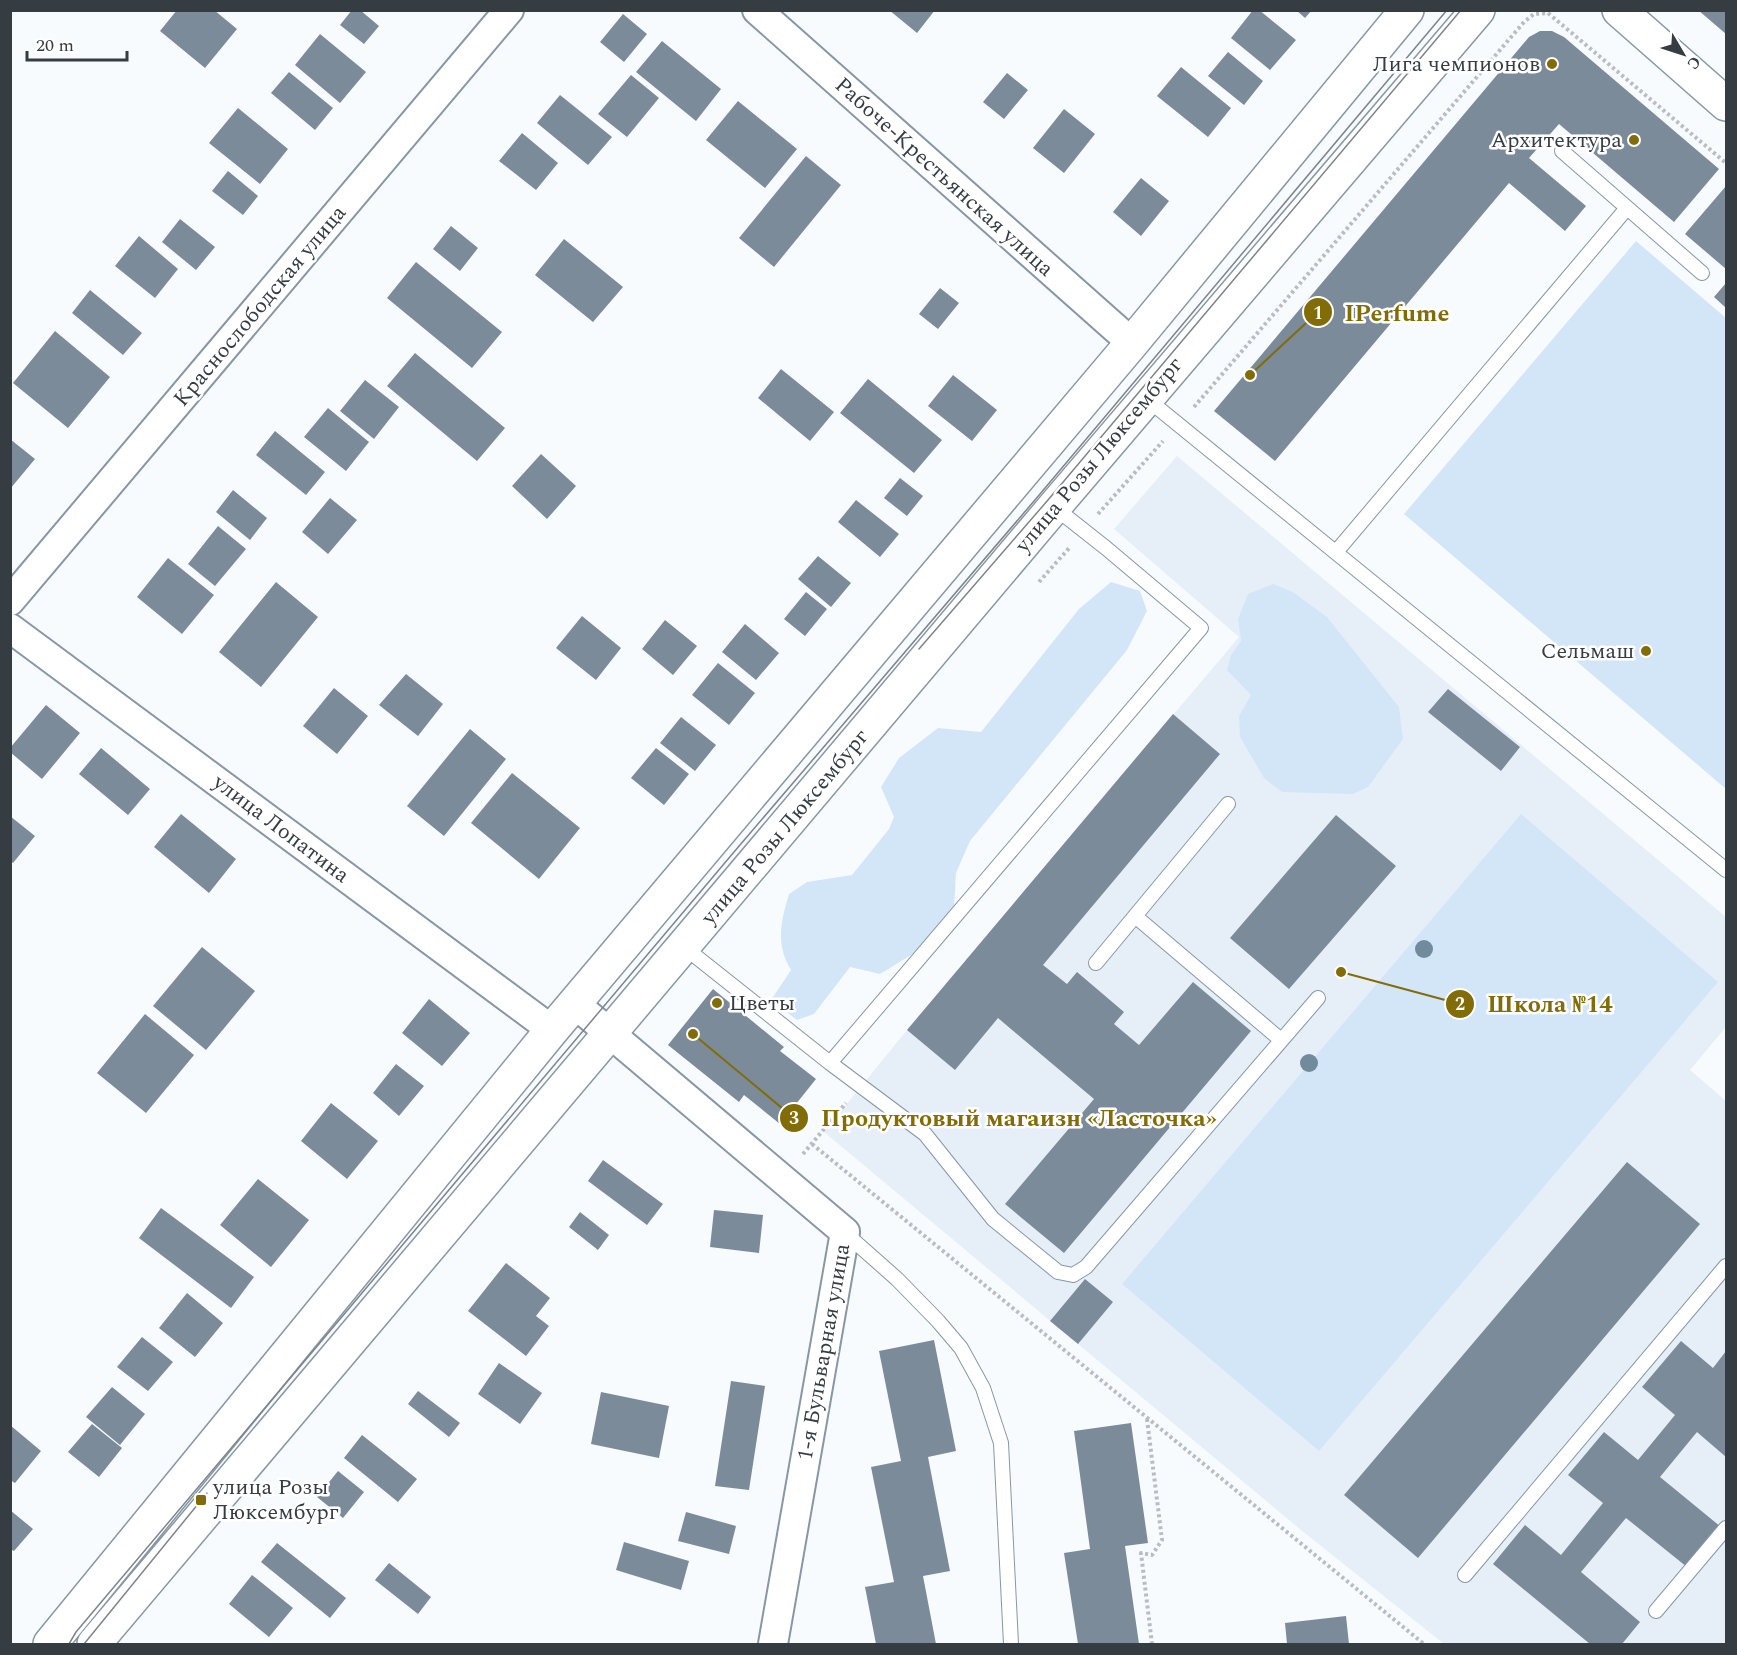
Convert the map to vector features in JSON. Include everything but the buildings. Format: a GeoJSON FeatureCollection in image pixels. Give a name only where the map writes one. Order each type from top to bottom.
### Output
{"type":"FeatureCollection","features":[{"type":"Feature","properties":{"kind":"street","name":"Краснослободская улица"},"geometry":{"type":"LineString","coordinates":[[10,602],[509,10]]}},
{"type":"Feature","properties":{"kind":"street","name":"Рабоче-Крестьянская улица"},"geometry":{"type":"LineString","coordinates":[[757,10],[1132,343]]}},
{"type":"Feature","properties":{"kind":"street"},"geometry":{"type":"LineString","coordinates":[[50,1644],[574,1003],[1132,343],[1407,10]]}},
{"type":"Feature","properties":{"kind":"street","name":"улица Розы Люксембург"},"geometry":{"type":"LineString","coordinates":[[94,1644],[1054,507],[1478,10]]}},
{"type":"Feature","properties":{"kind":"street"},"geometry":{"type":"LineString","coordinates":[[1619,10],[1726,104]]}},
{"type":"Feature","properties":{"kind":"street","name":"улица Лопатина"},"geometry":{"type":"LineString","coordinates":[[10,628],[552,1030]]}},
{"type":"Feature","properties":{"kind":"street","name":"1-я Бульварная улица"},"geometry":{"type":"LineString","coordinates":[[574,1003],[845,1232],[773,1644]]}},
{"type":"Feature","properties":{"kind":"lane"},"geometry":{"type":"LineString","coordinates":[[1562,151],[1702,273]]}},
{"type":"Feature","properties":{"kind":"lane"},"geometry":{"type":"LineString","coordinates":[[1336,552],[1627,208]]}},
{"type":"Feature","properties":{"kind":"lane"},"geometry":{"type":"LineString","coordinates":[[1147,399],[1726,870]]}},
{"type":"Feature","properties":{"kind":"lane"},"geometry":{"type":"LineString","coordinates":[[830,1063],[1201,628],[1054,507]]}},
{"type":"Feature","properties":{"kind":"lane"},"geometry":{"type":"LineString","coordinates":[[1096,963],[1228,804]]}},
{"type":"Feature","properties":{"kind":"lane"},"geometry":{"type":"LineString","coordinates":[[1135,916],[1281,1040]]}},
{"type":"Feature","properties":{"kind":"lane"},"geometry":{"type":"LineString","coordinates":[[684,947],[830,1063],[925,1134],[993,1219],[1058,1272],[1073,1275],[1086,1267],[1318,998]]}},
{"type":"Feature","properties":{"kind":"lane"},"geometry":{"type":"LineString","coordinates":[[845,1232],[897,1279],[938,1321],[961,1348],[983,1388],[1002,1443],[1011,1644]]}},
{"type":"Feature","properties":{"kind":"lane"},"geometry":{"type":"LineString","coordinates":[[1465,1575],[1726,1266]]}},
{"type":"Feature","properties":{"kind":"lane"},"geometry":{"type":"LineString","coordinates":[[1656,1611],[1726,1528]]}},
{"type":"Feature","properties":{"kind":"path"},"geometry":{"type":"LineString","coordinates":[[1032,589],[1178,424],[1524,22],[1534,14],[1548,13],[1567,27],[1726,163]]}},
{"type":"Feature","properties":{"kind":"path"},"geometry":{"type":"LineString","coordinates":[[782,1179],[861,1086]]}},
{"type":"Feature","properties":{"kind":"path"},"geometry":{"type":"LineString","coordinates":[[812,1144],[1424,1644]]}},
{"type":"Feature","properties":{"kind":"path"},"geometry":{"type":"LineString","coordinates":[[1147,1418],[1162,1540],[1152,1555],[1141,1553],[1152,1644]]}},
{"type":"Feature","properties":{"kind":"shaded area","name":"Сельмаш"},"geometry":{"type":"Polygon","coordinates":[[[1636,241],[1726,318],[1726,789],[1404,514],[1636,241]]]}},
{"type":"Feature","properties":{"kind":"shaded area"},"geometry":{"type":"Polygon","coordinates":[[[1177,456],[1726,917],[1726,1027],[1690,1070],[1726,1101],[1726,1644],[1444,1644],[1301,1530],[824,1132],[907,1030],[1239,637],[1114,529],[1177,456]]]}},
{"type":"Feature","properties":{"kind":"shaded area"},"geometry":{"type":"Polygon","coordinates":[[[1111,582],[1140,591],[1147,611],[1127,650],[970,841],[956,873],[954,908],[924,947],[880,974],[850,967],[814,1014],[797,1020],[771,1000],[791,970],[781,942],[782,923],[789,894],[807,882],[852,875],[889,829],[894,817],[881,787],[899,758],[938,728],[981,732],[1079,609],[1111,582]]]}},
{"type":"Feature","properties":{"kind":"shaded area"},"geometry":{"type":"Polygon","coordinates":[[[1273,584],[1293,592],[1327,617],[1399,707],[1403,739],[1368,787],[1353,794],[1282,792],[1264,778],[1240,737],[1239,716],[1251,695],[1227,670],[1231,655],[1241,641],[1238,619],[1248,594],[1273,584]]]}},
{"type":"Feature","properties":{"kind":"shaded area"},"geometry":{"type":"Polygon","coordinates":[[[1521,814],[1718,982],[1319,1451],[1122,1284],[1521,814]]]}},
{"type":"Feature","properties":{"kind":"tram line"},"geometry":{"type":"LineString","coordinates":[[69,1644],[76,1632],[1447,10]]}},
{"type":"Feature","properties":{"kind":"tram line"},"geometry":{"type":"LineString","coordinates":[[919,649],[1048,500],[1461,10]]}},
{"type":"Feature","properties":{"kind":"tram line"},"geometry":{"type":"LineString","coordinates":[[84,1644],[207,1493]]}},
{"type":"Feature","properties":{"kind":"place","name":"Лига чемпионов"},"geometry":{"type":"Point","coordinates":[1552,64]}},
{"type":"Feature","properties":{"kind":"place","name":"Архитектура"},"geometry":{"type":"Point","coordinates":[1634,140]}},
{"type":"Feature","properties":{"kind":"place","name":"IPerfume"},"geometry":{"type":"Point","coordinates":[1250,375]}},
{"type":"Feature","properties":{"kind":"place","name":"Сельмаш"},"geometry":{"type":"Point","coordinates":[1646,651]}},
{"type":"Feature","properties":{"kind":"place","name":"Школа №14"},"geometry":{"type":"Point","coordinates":[1341,972]}},
{"type":"Feature","properties":{"kind":"place","name":"Цветы"},"geometry":{"type":"Point","coordinates":[717,1003]}},
{"type":"Feature","properties":{"kind":"place","name":"Продуктовый магаизн «Ласточка»"},"geometry":{"type":"Point","coordinates":[693,1034]}},
{"type":"Feature","properties":{"kind":"place","name":"улица Розы Люксембург"},"geometry":{"type":"Point","coordinates":[201,1500]}}]}
